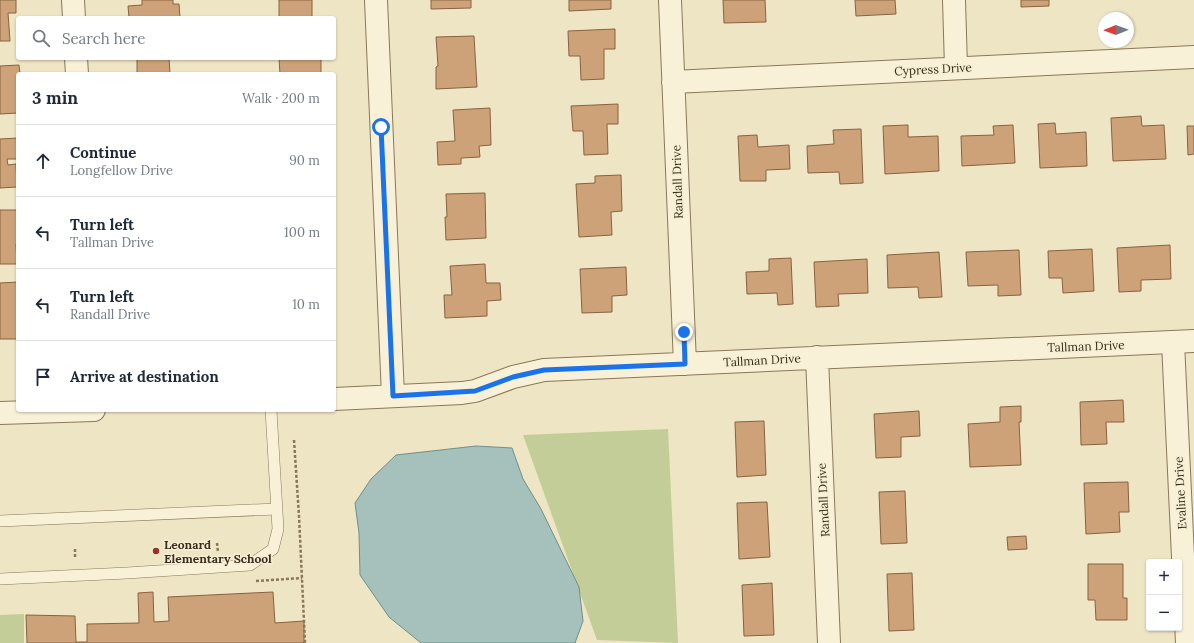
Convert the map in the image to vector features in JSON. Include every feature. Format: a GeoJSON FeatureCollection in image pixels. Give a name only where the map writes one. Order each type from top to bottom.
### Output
{"type":"FeatureCollection","features":[{"type":"Feature","properties":{"kind":"street"},"geometry":{"type":"LineString","coordinates":[[74,0],[74,16]]}},
{"type":"Feature","properties":{"kind":"street"},"geometry":{"type":"LineString","coordinates":[[376,0],[393,396]]}},
{"type":"Feature","properties":{"kind":"street","name":"Randall Drive"},"geometry":{"type":"LineString","coordinates":[[670,0],[685,364]]}},
{"type":"Feature","properties":{"kind":"street"},"geometry":{"type":"LineString","coordinates":[[954,0],[956,68]]}},
{"type":"Feature","properties":{"kind":"street","name":"Cypress Drive"},"geometry":{"type":"LineString","coordinates":[[673,82],[1194,57]]}},
{"type":"Feature","properties":{"kind":"street"},"geometry":{"type":"LineString","coordinates":[[76,60],[77,72]]}},
{"type":"Feature","properties":{"kind":"street","name":"Tallman Drive"},"geometry":{"type":"LineString","coordinates":[[336,399],[475,391],[513,377],[544,370],[1184,342]]}},
{"type":"Feature","properties":{"kind":"street","name":"Evaline Drive"},"geometry":{"type":"LineString","coordinates":[[1184,342],[1187,643]]}},
{"type":"Feature","properties":{"kind":"street","name":"Randall Drive"},"geometry":{"type":"LineString","coordinates":[[817,358],[829,643]]}},
{"type":"Feature","properties":{"kind":"street"},"geometry":{"type":"LineString","coordinates":[[0,413],[31,412]]}},
{"type":"Feature","properties":{"kind":"lane"},"geometry":{"type":"LineString","coordinates":[[0,579],[133,573],[250,565],[273,549],[278,529],[271,412]]}},
{"type":"Feature","properties":{"kind":"lane"},"geometry":{"type":"LineString","coordinates":[[0,521],[276,509]]}},
{"type":"Feature","properties":{"kind":"path"},"geometry":{"type":"LineString","coordinates":[[294,440],[305,643]]}},
{"type":"Feature","properties":{"kind":"green space"},"geometry":{"type":"Polygon","coordinates":[[[668,429],[678,643],[597,640],[523,435],[668,429]]]}},
{"type":"Feature","properties":{"kind":"green space"},"geometry":{"type":"Polygon","coordinates":[[[24,614],[24,643],[0,643],[0,615],[24,614]]]}},
{"type":"Feature","properties":{"kind":"water"},"geometry":{"type":"Polygon","coordinates":[[[476,446],[512,448],[523,479],[541,509],[579,587],[583,621],[575,643],[421,643],[389,617],[360,575],[359,533],[355,503],[371,479],[396,455],[476,446]]]}},
{"type":"Feature","properties":{"kind":"building"},"geometry":{"type":"Polygon","coordinates":[[[0,0],[16,0],[16,13],[8,13],[10,41],[0,41],[0,0]]]}},
{"type":"Feature","properties":{"kind":"building"},"geometry":{"type":"Polygon","coordinates":[[[142,0],[173,0],[173,4],[179,4],[180,16],[129,16],[128,6],[142,5],[142,0]]]}},
{"type":"Feature","properties":{"kind":"building"},"geometry":{"type":"Polygon","coordinates":[[[279,0],[312,0],[312,16],[279,16],[279,0]]]}},
{"type":"Feature","properties":{"kind":"building"},"geometry":{"type":"Polygon","coordinates":[[[431,0],[471,0],[471,8],[431,9],[431,0]]]}},
{"type":"Feature","properties":{"kind":"building"},"geometry":{"type":"Polygon","coordinates":[[[569,0],[611,0],[611,9],[569,11],[569,0]]]}},
{"type":"Feature","properties":{"kind":"building"},"geometry":{"type":"Polygon","coordinates":[[[723,0],[765,0],[766,22],[724,23],[723,0]]]}},
{"type":"Feature","properties":{"kind":"building"},"geometry":{"type":"Polygon","coordinates":[[[855,0],[895,0],[896,14],[856,16],[855,0]]]}},
{"type":"Feature","properties":{"kind":"building"},"geometry":{"type":"Polygon","coordinates":[[[1021,0],[1049,0],[1049,6],[1021,7],[1021,0]]]}},
{"type":"Feature","properties":{"kind":"building"},"geometry":{"type":"Polygon","coordinates":[[[615,29],[615,49],[604,49],[604,79],[581,80],[580,56],[569,56],[568,31],[615,29]]]}},
{"type":"Feature","properties":{"kind":"building"},"geometry":{"type":"Polygon","coordinates":[[[474,36],[477,87],[436,89],[436,67],[438,66],[436,37],[474,36]]]}},
{"type":"Feature","properties":{"kind":"building"},"geometry":{"type":"Polygon","coordinates":[[[137,60],[169,60],[170,72],[137,72],[137,60]]]}},
{"type":"Feature","properties":{"kind":"building"},"geometry":{"type":"Polygon","coordinates":[[[279,60],[321,60],[321,72],[280,72],[279,60]]]}},
{"type":"Feature","properties":{"kind":"building"},"geometry":{"type":"Polygon","coordinates":[[[19,65],[20,72],[16,72],[16,113],[0,114],[0,66],[19,65]]]}},
{"type":"Feature","properties":{"kind":"building"},"geometry":{"type":"Polygon","coordinates":[[[618,104],[618,124],[607,124],[608,154],[584,155],[583,131],[573,131],[571,106],[618,104]]]}},
{"type":"Feature","properties":{"kind":"building"},"geometry":{"type":"Polygon","coordinates":[[[490,108],[491,145],[479,146],[480,157],[461,158],[461,164],[438,165],[437,142],[455,141],[453,110],[490,108]]]}},
{"type":"Feature","properties":{"kind":"building"},"geometry":{"type":"Polygon","coordinates":[[[1141,116],[1142,126],[1164,125],[1166,159],[1113,161],[1111,118],[1141,116]]]}},
{"type":"Feature","properties":{"kind":"building"},"geometry":{"type":"Polygon","coordinates":[[[1055,123],[1056,134],[1086,132],[1087,166],[1040,168],[1038,124],[1055,123]]]}},
{"type":"Feature","properties":{"kind":"building"},"geometry":{"type":"Polygon","coordinates":[[[908,125],[908,137],[938,136],[939,171],[885,174],[883,126],[908,125]]]}},
{"type":"Feature","properties":{"kind":"building"},"geometry":{"type":"Polygon","coordinates":[[[1013,125],[1015,163],[962,166],[961,136],[994,135],[993,126],[1013,125]]]}},
{"type":"Feature","properties":{"kind":"building"},"geometry":{"type":"Polygon","coordinates":[[[1187,126],[1194,126],[1194,154],[1188,155],[1187,126]]]}},
{"type":"Feature","properties":{"kind":"building"},"geometry":{"type":"Polygon","coordinates":[[[861,129],[863,183],[840,184],[839,172],[808,173],[807,146],[834,144],[833,130],[861,129]]]}},
{"type":"Feature","properties":{"kind":"building"},"geometry":{"type":"Polygon","coordinates":[[[757,135],[758,147],[789,145],[790,169],[766,170],[766,181],[740,181],[738,136],[757,135]]]}},
{"type":"Feature","properties":{"kind":"building"},"geometry":{"type":"Polygon","coordinates":[[[16,138],[16,159],[7,159],[8,165],[16,164],[16,187],[0,188],[0,139],[16,138]]]}},
{"type":"Feature","properties":{"kind":"building"},"geometry":{"type":"Polygon","coordinates":[[[621,175],[622,211],[611,212],[612,235],[579,237],[576,184],[595,183],[595,176],[621,175]]]}},
{"type":"Feature","properties":{"kind":"building"},"geometry":{"type":"Polygon","coordinates":[[[485,193],[486,238],[446,240],[446,194],[485,193]]]}},
{"type":"Feature","properties":{"kind":"building"},"geometry":{"type":"Polygon","coordinates":[[[0,210],[16,210],[16,264],[0,264],[0,210]]]}},
{"type":"Feature","properties":{"kind":"building"},"geometry":{"type":"Polygon","coordinates":[[[1170,245],[1171,279],[1141,280],[1141,291],[1119,292],[1117,248],[1170,245]]]}},
{"type":"Feature","properties":{"kind":"building"},"geometry":{"type":"Polygon","coordinates":[[[1092,249],[1094,291],[1063,293],[1062,278],[1049,278],[1048,251],[1092,249]]]}},
{"type":"Feature","properties":{"kind":"building"},"geometry":{"type":"Polygon","coordinates":[[[1019,250],[1021,295],[998,296],[998,285],[968,286],[966,252],[1019,250]]]}},
{"type":"Feature","properties":{"kind":"building"},"geometry":{"type":"Polygon","coordinates":[[[939,252],[942,297],[919,298],[918,287],[888,288],[887,255],[939,252]]]}},
{"type":"Feature","properties":{"kind":"building"},"geometry":{"type":"Polygon","coordinates":[[[791,258],[793,304],[778,305],[777,293],[747,294],[746,272],[769,271],[769,259],[791,258]]]}},
{"type":"Feature","properties":{"kind":"building"},"geometry":{"type":"Polygon","coordinates":[[[867,259],[868,293],[838,294],[839,306],[816,307],[814,262],[867,259]]]}},
{"type":"Feature","properties":{"kind":"building"},"geometry":{"type":"Polygon","coordinates":[[[485,264],[486,283],[500,283],[501,300],[487,301],[487,316],[445,318],[444,295],[452,295],[450,266],[485,264]]]}},
{"type":"Feature","properties":{"kind":"building"},"geometry":{"type":"Polygon","coordinates":[[[626,267],[627,295],[612,296],[612,312],[582,313],[580,269],[626,267]]]}},
{"type":"Feature","properties":{"kind":"building"},"geometry":{"type":"Polygon","coordinates":[[[16,282],[16,339],[0,339],[0,283],[16,282]]]}},
{"type":"Feature","properties":{"kind":"building"},"geometry":{"type":"Polygon","coordinates":[[[1123,400],[1124,422],[1106,422],[1107,444],[1081,445],[1080,402],[1123,400]]]}},
{"type":"Feature","properties":{"kind":"building"},"geometry":{"type":"Polygon","coordinates":[[[1021,406],[1021,422],[1019,422],[1021,465],[970,467],[968,424],[1000,422],[1000,407],[1021,406]]]}},
{"type":"Feature","properties":{"kind":"building"},"geometry":{"type":"Polygon","coordinates":[[[919,411],[920,436],[901,437],[901,457],[876,458],[874,414],[919,411]]]}},
{"type":"Feature","properties":{"kind":"building"},"geometry":{"type":"Polygon","coordinates":[[[764,421],[766,475],[737,477],[735,422],[764,421]]]}},
{"type":"Feature","properties":{"kind":"building"},"geometry":{"type":"Polygon","coordinates":[[[1128,482],[1129,512],[1119,512],[1120,532],[1086,534],[1084,483],[1128,482]]]}},
{"type":"Feature","properties":{"kind":"building"},"geometry":{"type":"Polygon","coordinates":[[[905,491],[907,543],[881,544],[879,492],[905,491]]]}},
{"type":"Feature","properties":{"kind":"building"},"geometry":{"type":"Polygon","coordinates":[[[767,502],[770,557],[739,559],[737,503],[767,502]]]}},
{"type":"Feature","properties":{"kind":"building"},"geometry":{"type":"Polygon","coordinates":[[[1026,536],[1027,549],[1008,550],[1007,537],[1026,536]]]}},
{"type":"Feature","properties":{"kind":"building"},"geometry":{"type":"Polygon","coordinates":[[[1088,564],[1123,564],[1123,598],[1127,598],[1127,620],[1096,620],[1095,600],[1088,600],[1088,564]]]}},
{"type":"Feature","properties":{"kind":"building"},"geometry":{"type":"Polygon","coordinates":[[[912,573],[914,630],[889,631],[887,574],[912,573]]]}},
{"type":"Feature","properties":{"kind":"building"},"geometry":{"type":"Polygon","coordinates":[[[772,583],[774,635],[744,636],[742,585],[772,583]]]}},
{"type":"Feature","properties":{"kind":"building"},"geometry":{"type":"Polygon","coordinates":[[[153,592],[154,622],[169,621],[168,597],[273,592],[275,623],[304,621],[304,643],[27,643],[26,615],[75,616],[76,642],[87,642],[87,624],[139,623],[138,593],[153,592]]]}},
{"type":"Feature","properties":{"kind":"place","name":"Leonard Elementary School"},"geometry":{"type":"Point","coordinates":[156,551]}},
{"type":"Feature","properties":{"kind":"route"},"geometry":{"type":"LineString","coordinates":[[381,127],[393,396],[462,393],[475,391],[513,377],[544,370],[685,364],[684,332]]}}]}
